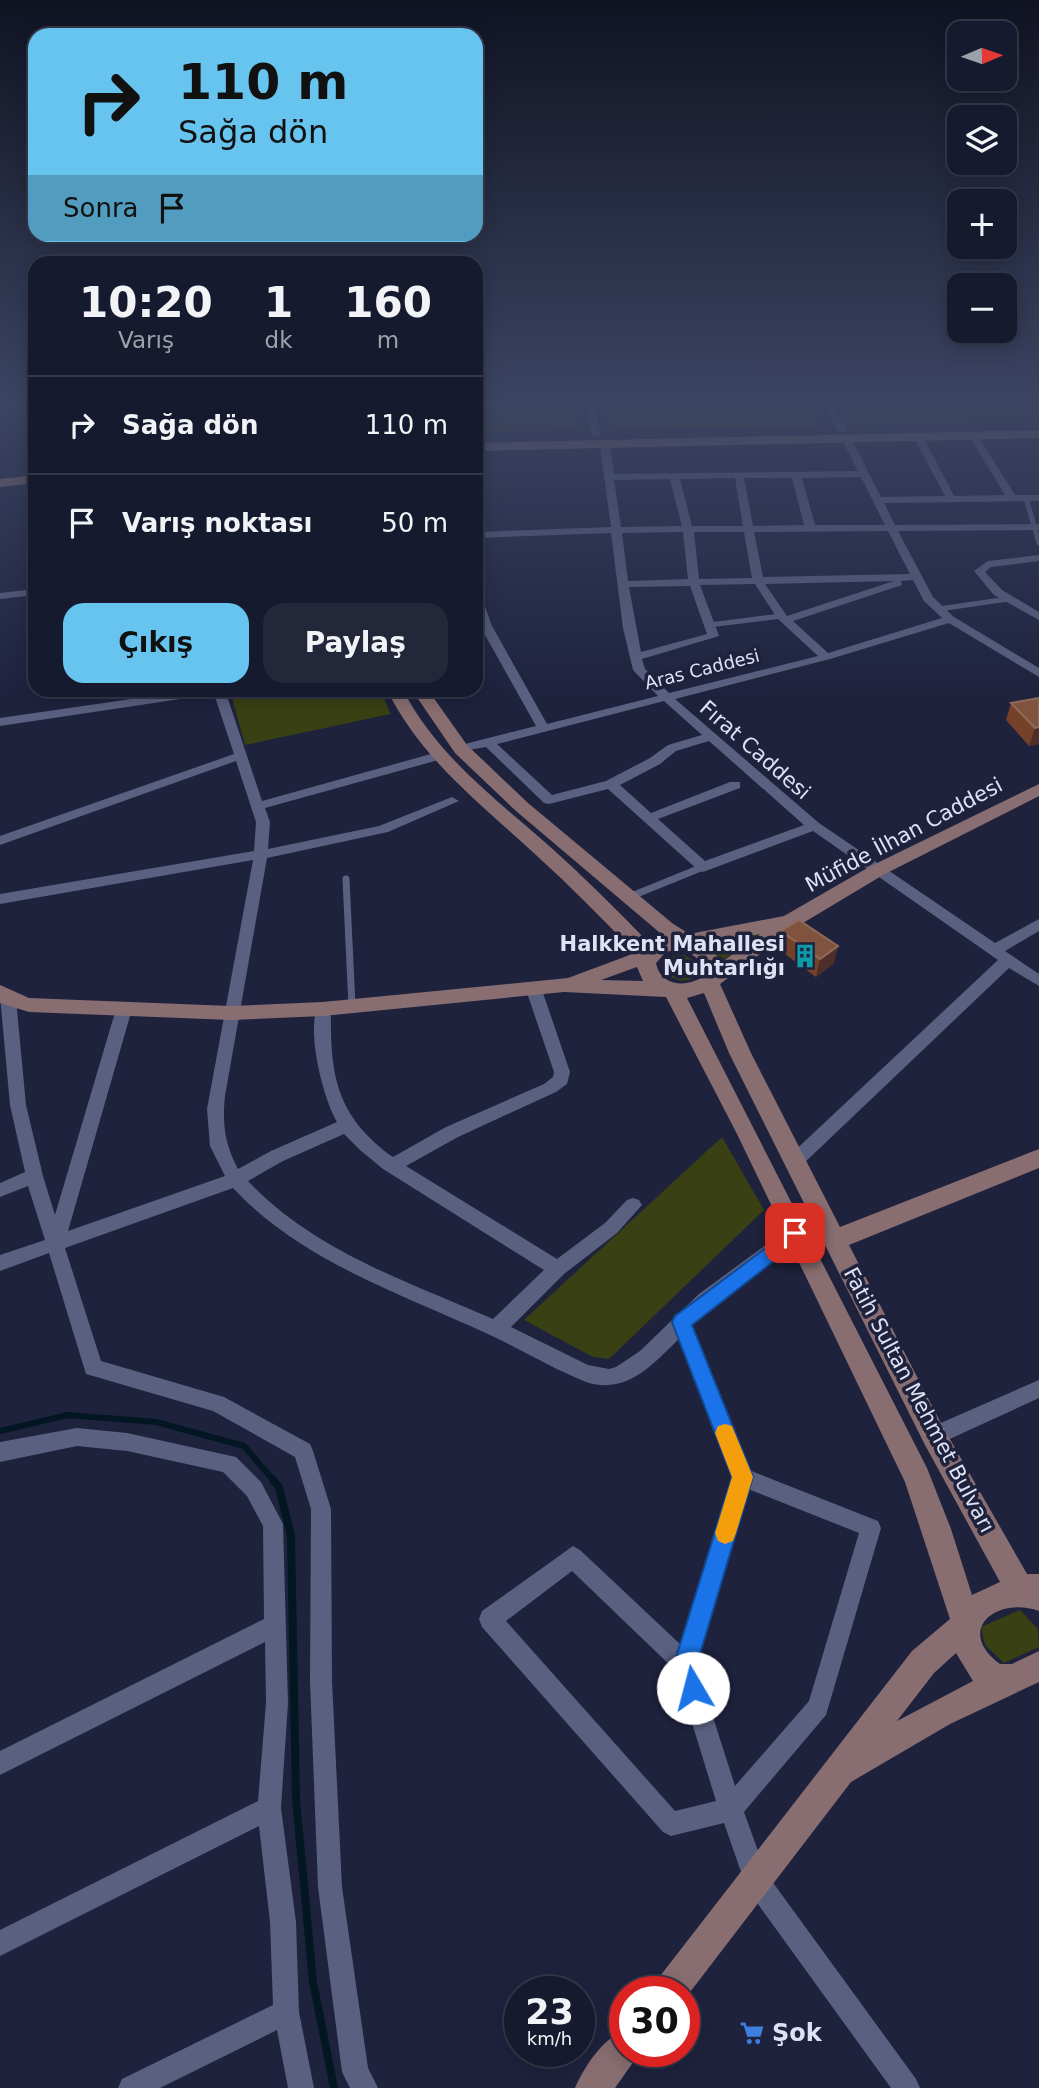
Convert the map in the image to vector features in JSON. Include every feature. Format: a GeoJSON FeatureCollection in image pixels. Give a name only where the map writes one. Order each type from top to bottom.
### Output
{"type":"FeatureCollection","features":[{"type":"Feature","properties":{"kind":"street","name":"Fırat Caddesi"},"geometry":{"type":"LineString","coordinates":[[612,500],[623,584],[639,670],[814,826],[1039,981]]}},
{"type":"Feature","properties":{"kind":"street"},"geometry":{"type":"LineString","coordinates":[[636,657],[713,636],[694,583],[688,529],[680,500]]}},
{"type":"Feature","properties":{"kind":"street"},"geometry":{"type":"LineString","coordinates":[[744,500],[758,581],[784,618],[826,657]]}},
{"type":"Feature","properties":{"kind":"street"},"geometry":{"type":"LineString","coordinates":[[803,500],[810,527]]}},
{"type":"Feature","properties":{"kind":"street"},"geometry":{"type":"LineString","coordinates":[[877,500],[928,599],[950,619],[1039,673]]}},
{"type":"Feature","properties":{"kind":"street"},"geometry":{"type":"LineString","coordinates":[[483,535],[615,529],[1037,527]]}},
{"type":"Feature","properties":{"kind":"street"},"geometry":{"type":"LineString","coordinates":[[1039,558],[988,564],[979,571],[984,580],[1008,599],[1039,617]]}},
{"type":"Feature","properties":{"kind":"street"},"geometry":{"type":"LineString","coordinates":[[623,584],[917,577]]}},
{"type":"Feature","properties":{"kind":"street"},"geometry":{"type":"LineString","coordinates":[[784,618],[917,577]]}},
{"type":"Feature","properties":{"kind":"street"},"geometry":{"type":"LineString","coordinates":[[0,596],[28,593]]}},
{"type":"Feature","properties":{"kind":"street","name":"Aras Caddesi"},"geometry":{"type":"LineString","coordinates":[[461,749],[664,695],[826,657],[950,619]]}},
{"type":"Feature","properties":{"kind":"street"},"geometry":{"type":"LineString","coordinates":[[483,627],[543,727]]}},
{"type":"Feature","properties":{"kind":"street"},"geometry":{"type":"LineString","coordinates":[[119,697],[120,704]]}},
{"type":"Feature","properties":{"kind":"street"},"geometry":{"type":"LineString","coordinates":[[0,722],[168,697]]}},
{"type":"Feature","properties":{"kind":"street"},"geometry":{"type":"LineString","coordinates":[[219,697],[242,755],[263,822],[261,855],[231,1013],[216,1131],[225,1164],[234,1180],[286,1226],[405,1291],[496,1329],[576,1368],[607,1379],[629,1371],[682,1322],[795,1233]]}},
{"type":"Feature","properties":{"kind":"street"},"geometry":{"type":"LineString","coordinates":[[398,697],[438,756],[582,886],[649,955]]}},
{"type":"Feature","properties":{"kind":"street"},"geometry":{"type":"LineString","coordinates":[[425,697],[461,749],[522,807],[685,944],[705,952],[712,959],[714,975],[709,982]]}},
{"type":"Feature","properties":{"kind":"street"},"geometry":{"type":"LineString","coordinates":[[488,742],[549,800],[611,784],[655,761],[672,748],[712,736]]}},
{"type":"Feature","properties":{"kind":"street"},"geometry":{"type":"LineString","coordinates":[[0,841],[242,755]]}},
{"type":"Feature","properties":{"kind":"street"},"geometry":{"type":"LineString","coordinates":[[258,806],[438,756]]}},
{"type":"Feature","properties":{"kind":"street"},"geometry":{"type":"LineString","coordinates":[[611,784],[703,867],[814,826]]}},
{"type":"Feature","properties":{"kind":"street"},"geometry":{"type":"LineString","coordinates":[[649,818],[734,785]]}},
{"type":"Feature","properties":{"kind":"street","name":"Müfide İlhan Caddesi"},"geometry":{"type":"LineString","coordinates":[[791,921],[876,871],[1039,789]]}},
{"type":"Feature","properties":{"kind":"street"},"geometry":{"type":"LineString","coordinates":[[0,899],[261,855],[383,828],[452,801]]}},
{"type":"Feature","properties":{"kind":"street"},"geometry":{"type":"LineString","coordinates":[[564,985],[649,955],[668,944],[685,944],[791,921]]}},
{"type":"Feature","properties":{"kind":"street"},"geometry":{"type":"LineString","coordinates":[[365,2088],[355,2072],[330,1887],[321,1681],[321,1509],[303,1451],[217,1404],[93,1368],[34,1176],[18,1105],[3,998],[29,1005],[231,1013],[323,1009],[564,985],[693,990],[709,982],[791,921]]}},
{"type":"Feature","properties":{"kind":"street"},"geometry":{"type":"LineString","coordinates":[[995,950],[1039,924]]}},
{"type":"Feature","properties":{"kind":"street"},"geometry":{"type":"LineString","coordinates":[[649,955],[646,969],[649,976],[673,990]]}},
{"type":"Feature","properties":{"kind":"street"},"geometry":{"type":"LineString","coordinates":[[795,1161],[1009,959]]}},
{"type":"Feature","properties":{"kind":"street","name":"Fatih Sultan Mehmet Bulvarı"},"geometry":{"type":"LineString","coordinates":[[709,982],[740,1053],[934,1436],[1033,1591]]}},
{"type":"Feature","properties":{"kind":"street"},"geometry":{"type":"LineString","coordinates":[[393,1165],[452,1132],[550,1088],[561,1080],[562,1072],[533,987]]}},
{"type":"Feature","properties":{"kind":"street","name":"Fatih Sultan Mehmet Bulvarı"},"geometry":{"type":"LineString","coordinates":[[673,990],[917,1477],[972,1616],[967,1647],[974,1659],[990,1674],[1009,1680]]}},
{"type":"Feature","properties":{"kind":"street"},"geometry":{"type":"LineString","coordinates":[[323,1009],[322,1035],[331,1086],[347,1125],[369,1149],[487,1229],[558,1269]]}},
{"type":"Feature","properties":{"kind":"street"},"geometry":{"type":"LineString","coordinates":[[55,1245],[124,1010]]}},
{"type":"Feature","properties":{"kind":"street"},"geometry":{"type":"LineString","coordinates":[[0,1263],[234,1180],[277,1156],[347,1125]]}},
{"type":"Feature","properties":{"kind":"street"},"geometry":{"type":"LineString","coordinates":[[835,1240],[1039,1157]]}},
{"type":"Feature","properties":{"kind":"street"},"geometry":{"type":"LineString","coordinates":[[0,1190],[34,1176]]}},
{"type":"Feature","properties":{"kind":"street"},"geometry":{"type":"LineString","coordinates":[[496,1329],[558,1269],[611,1228],[633,1205]]}},
{"type":"Feature","properties":{"kind":"street"},"geometry":{"type":"LineString","coordinates":[[682,1322],[742,1477],[685,1664]]}},
{"type":"Feature","properties":{"kind":"street"},"geometry":{"type":"LineString","coordinates":[[934,1436],[1039,1390]]}},
{"type":"Feature","properties":{"kind":"street"},"geometry":{"type":"LineString","coordinates":[[0,1452],[77,1437],[150,1446],[229,1464],[254,1489],[273,1524],[277,1703],[269,1808],[283,1922],[286,2012],[301,2088]]}},
{"type":"Feature","properties":{"kind":"street"},"geometry":{"type":"LineString","coordinates":[[742,1477],[871,1528],[818,1707],[731,1809],[671,1824],[490,1619],[573,1557],[685,1664],[731,1809],[756,1880],[907,2088]]}},
{"type":"Feature","properties":{"kind":"street"},"geometry":{"type":"LineString","coordinates":[[681,1976],[923,1662],[972,1616],[1033,1591]]}},
{"type":"Feature","properties":{"kind":"street"},"geometry":{"type":"LineString","coordinates":[[0,1763],[277,1624]]}},
{"type":"Feature","properties":{"kind":"street"},"geometry":{"type":"LineString","coordinates":[[840,1772],[940,1713],[1039,1666]]}},
{"type":"Feature","properties":{"kind":"street"},"geometry":{"type":"LineString","coordinates":[[0,1942],[269,1808]]}},
{"type":"Feature","properties":{"kind":"street"},"geometry":{"type":"LineString","coordinates":[[131,2088],[286,2012]]}},
{"type":"Feature","properties":{"kind":"street"},"geometry":{"type":"LineString","coordinates":[[593,2088],[609,2067]]}},
{"type":"Feature","properties":{"kind":"lane"},"geometry":{"type":"LineString","coordinates":[[1027,500],[1037,527],[1039,543]]}},
{"type":"Feature","properties":{"kind":"lane"},"geometry":{"type":"LineString","coordinates":[[939,609],[1008,599]]}},
{"type":"Feature","properties":{"kind":"lane"},"geometry":{"type":"LineString","coordinates":[[709,625],[784,618]]}},
{"type":"Feature","properties":{"kind":"lane"},"geometry":{"type":"LineString","coordinates":[[628,897],[703,867]]}},
{"type":"Feature","properties":{"kind":"lane"},"geometry":{"type":"LineString","coordinates":[[346,879],[352,1006]]}},
{"type":"Feature","properties":{"kind":"green space"},"geometry":{"type":"Polygon","coordinates":[[[232,697],[383,697],[391,714],[245,745],[232,697]]]}},
{"type":"Feature","properties":{"kind":"green space"},"geometry":{"type":"Polygon","coordinates":[[[770,931],[721,961],[708,948],[770,931]]]}},
{"type":"Feature","properties":{"kind":"green space"},"geometry":{"type":"Polygon","coordinates":[[[684,955],[698,963],[699,975],[690,980],[672,977],[664,970],[665,962],[673,956],[684,955]]]}},
{"type":"Feature","properties":{"kind":"green space"},"geometry":{"type":"Polygon","coordinates":[[[722,1137],[764,1210],[609,1359],[593,1357],[524,1320],[722,1137]]]}},
{"type":"Feature","properties":{"kind":"green space"},"geometry":{"type":"Polygon","coordinates":[[[1020,1610],[1038,1629],[1039,1647],[1004,1663],[985,1645],[981,1627],[1020,1610]]]}},
{"type":"Feature","properties":{"kind":"building"},"geometry":{"type":"Polygon","coordinates":[[[1039,698],[1039,727],[1035,728],[1011,703],[1039,698]]]}},
{"type":"Feature","properties":{"kind":"building"},"geometry":{"type":"Polygon","coordinates":[[[799,920],[838,946],[820,959],[781,931],[799,920]]]}},
{"type":"Feature","properties":{"kind":"waterway"},"geometry":{"type":"LineString","coordinates":[[0,1431],[68,1415],[156,1422],[244,1446],[275,1482]]}},
{"type":"Feature","properties":{"kind":"waterway"},"geometry":{"type":"LineString","coordinates":[[273,1480],[279,1487],[291,1536],[296,1799],[313,1982],[334,2088]]}},
{"type":"Feature","properties":{"kind":"slow traffic"},"geometry":{"type":"LineString","coordinates":[[725,1433],[742,1477],[725,1533]]}},
{"type":"Feature","properties":{"kind":"place","name":"Halkkent Mahallesi Muhtarlığı"},"geometry":{"type":"Point","coordinates":[805,956]}},
{"type":"Feature","properties":{"kind":"place","name":"Şok"},"geometry":{"type":"Point","coordinates":[752,2033]}},
{"type":"Feature","properties":{"kind":"route"},"geometry":{"type":"LineString","coordinates":[[693,1688],[685,1664],[742,1477],[682,1322],[795,1233]]}}]}
